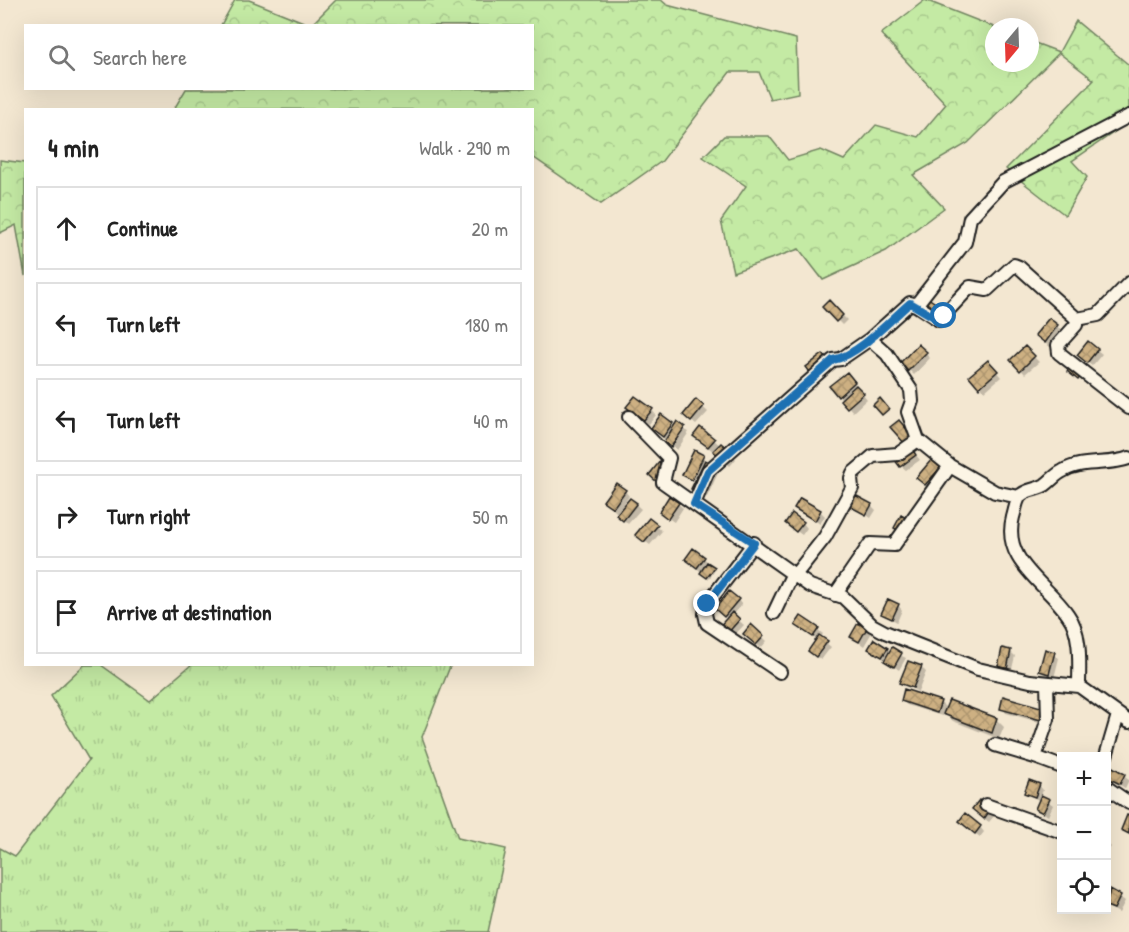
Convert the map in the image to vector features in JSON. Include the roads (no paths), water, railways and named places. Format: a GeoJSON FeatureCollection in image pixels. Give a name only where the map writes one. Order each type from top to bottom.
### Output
{"type":"FeatureCollection","features":[{"type":"Feature","properties":{"kind":"street"},"geometry":{"type":"LineString","coordinates":[[916,305],[964,242],[970,218],[1003,182],[1129,116]]}},
{"type":"Feature","properties":{"kind":"street"},"geometry":{"type":"LineString","coordinates":[[694,504],[708,471],[833,360],[841,359],[870,339],[910,303],[939,320],[970,287],[987,290],[1014,266],[1077,319]]}},
{"type":"Feature","properties":{"kind":"street"},"geometry":{"type":"LineString","coordinates":[[1077,319],[1098,315],[1129,283]]}},
{"type":"Feature","properties":{"kind":"street"},"geometry":{"type":"LineString","coordinates":[[1077,319],[1076,325],[1058,345],[1059,353],[1129,408]]}},
{"type":"Feature","properties":{"kind":"street"},"geometry":{"type":"LineString","coordinates":[[870,339],[887,354],[911,390],[912,401],[908,412],[918,440],[950,466],[995,492],[1019,497]]}},
{"type":"Feature","properties":{"kind":"street"},"geometry":{"type":"LineString","coordinates":[[629,417],[669,458],[663,482],[754,543],[815,589],[848,602],[872,625],[978,669],[1047,683],[1078,686],[1124,718],[1108,752]]}},
{"type":"Feature","properties":{"kind":"street"},"geometry":{"type":"LineString","coordinates":[[774,613],[794,574],[825,537],[852,488],[853,473],[873,456],[898,454],[918,440]]}},
{"type":"Feature","properties":{"kind":"street"},"geometry":{"type":"LineString","coordinates":[[1078,686],[1079,651],[1073,624],[1068,614],[1044,590],[1012,549],[1010,530],[1019,497],[1026,491],[1043,486],[1062,471],[1082,463],[1129,458]]}},
{"type":"Feature","properties":{"kind":"street"},"geometry":{"type":"LineString","coordinates":[[835,595],[870,544],[894,545],[950,466]]}},
{"type":"Feature","properties":{"kind":"street"},"geometry":{"type":"LineString","coordinates":[[754,543],[707,604],[705,614],[707,623],[780,672]]}},
{"type":"Feature","properties":{"kind":"street"},"geometry":{"type":"LineString","coordinates":[[1035,758],[1048,719],[1047,683]]}},
{"type":"Feature","properties":{"kind":"street"},"geometry":{"type":"LineString","coordinates":[[995,745],[1057,765]]}},
{"type":"Feature","properties":{"kind":"street"},"geometry":{"type":"LineString","coordinates":[[1111,790],[1129,803]]}},
{"type":"Feature","properties":{"kind":"street"},"geometry":{"type":"LineString","coordinates":[[986,805],[1057,830]]}}]}
